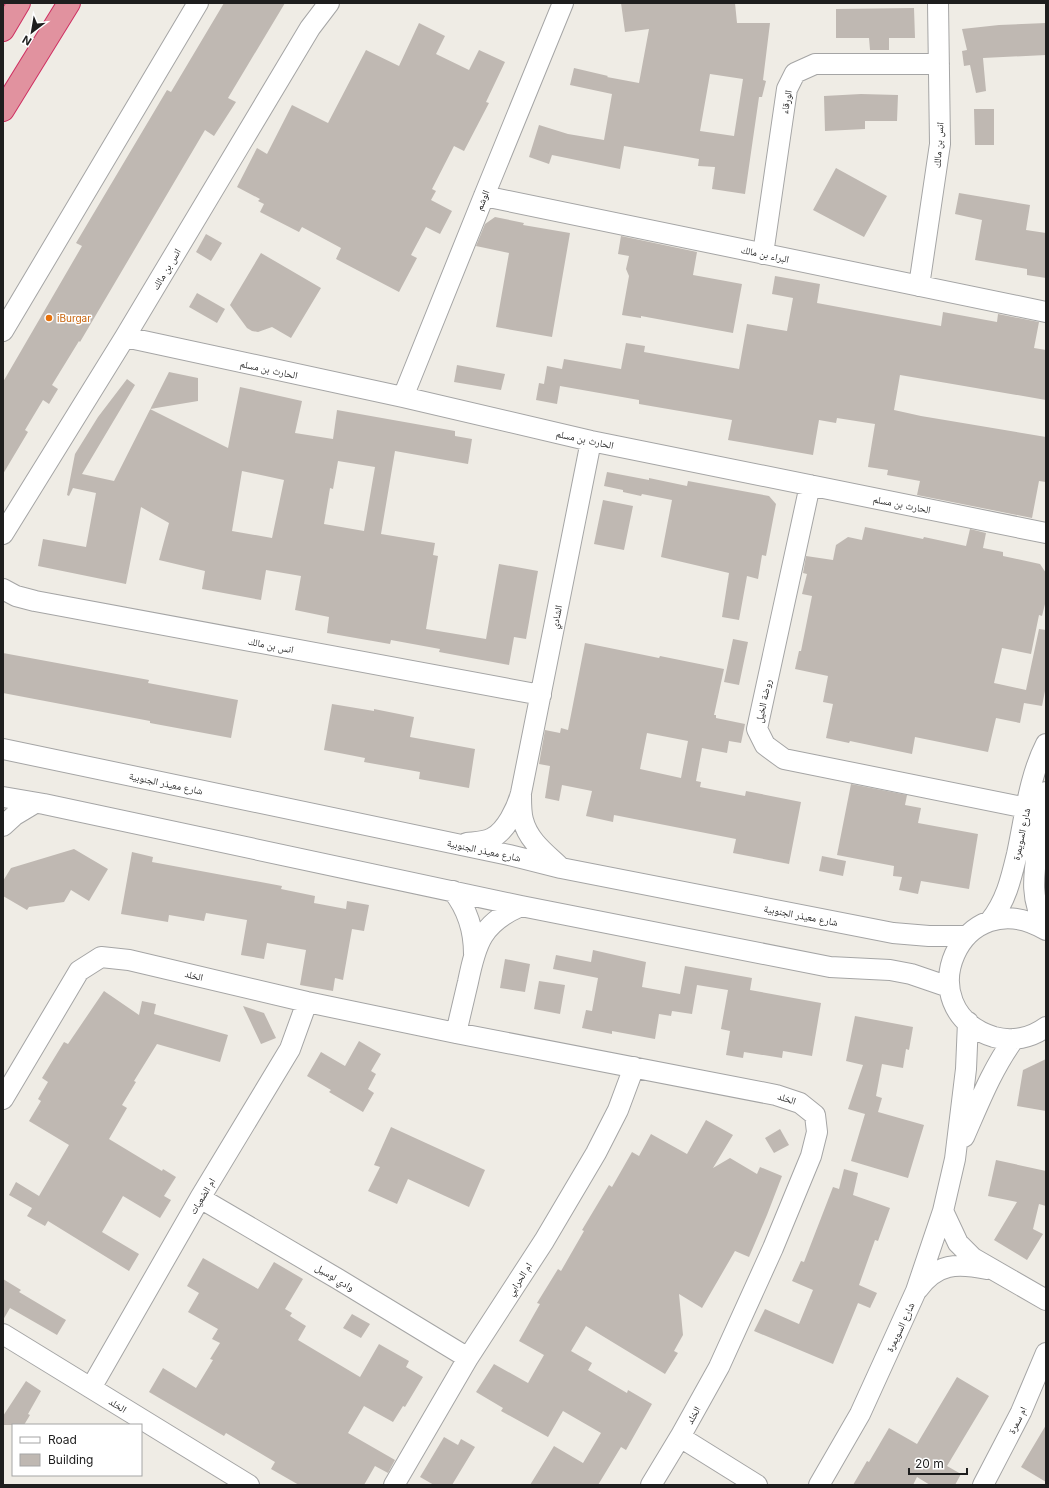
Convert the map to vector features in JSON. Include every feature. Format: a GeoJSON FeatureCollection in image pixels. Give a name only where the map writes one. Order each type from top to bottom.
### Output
{"type":"FeatureCollection","features":[{"type":"Feature","properties":{"kind":"highway"},"geometry":{"type":"LineString","coordinates":[[3,30],[20,3]]}},
{"type":"Feature","properties":{"kind":"highway"},"geometry":{"type":"LineString","coordinates":[[3,110],[69,3]]}},
{"type":"Feature","properties":{"kind":"street"},"geometry":{"type":"LineString","coordinates":[[3,331],[198,3]]}},
{"type":"Feature","properties":{"kind":"street","name":"انس بن مالك"},"geometry":{"type":"LineString","coordinates":[[3,534],[125,337],[306,34],[329,3]]}},
{"type":"Feature","properties":{"kind":"street","name":"الوشم"},"geometry":{"type":"LineString","coordinates":[[403,397],[563,3]]}},
{"type":"Feature","properties":{"kind":"street","name":"انس بن مالك"},"geometry":{"type":"LineString","coordinates":[[919,286],[940,144],[938,3]]}},
{"type":"Feature","properties":{"kind":"street","name":"الورقاء"},"geometry":{"type":"LineString","coordinates":[[763,254],[787,89],[795,73],[815,64],[939,64]]}},
{"type":"Feature","properties":{"kind":"street","name":"البراء بن مالك"},"geometry":{"type":"LineString","coordinates":[[484,196],[1046,312]]}},
{"type":"Feature","properties":{"kind":"street","name":"الحارث بن مسلم"},"geometry":{"type":"LineString","coordinates":[[125,337],[403,397],[591,441],[1046,533]]}},
{"type":"Feature","properties":{"kind":"street","name":"الشادي"},"geometry":{"type":"LineString","coordinates":[[458,844],[491,839],[501,833],[517,806],[541,695],[591,441]]}},
{"type":"Feature","properties":{"kind":"street","name":"روضة الخيل"},"geometry":{"type":"LineString","coordinates":[[810,485],[756,729],[765,745],[784,759],[1027,808]]}},
{"type":"Feature","properties":{"kind":"street","name":"انس بن مالك"},"geometry":{"type":"LineString","coordinates":[[3,589],[16,596],[35,601],[541,695]]}},
{"type":"Feature","properties":{"kind":"street","name":"شارع السويمرة"},"geometry":{"type":"LineString","coordinates":[[990,921],[1003,902],[1011,881],[1035,770],[1046,744]]}},
{"type":"Feature","properties":{"kind":"street","name":"شارع معيذر الجنوبية"},"geometry":{"type":"LineString","coordinates":[[3,749],[458,844],[561,868],[893,933],[929,936],[966,936]]}},
{"type":"Feature","properties":{"kind":"street","name":"شارع السويمرة"},"geometry":{"type":"LineString","coordinates":[[1046,792],[1034,873],[1034,889],[1036,905],[1046,926]]}},
{"type":"Feature","properties":{"kind":"street","name":"الشادي"},"geometry":{"type":"LineString","coordinates":[[521,793],[522,820],[528,834],[537,846],[561,868]]}},
{"type":"Feature","properties":{"kind":"street"},"geometry":{"type":"LineString","coordinates":[[3,797],[521,906],[830,967],[890,970],[910,974],[950,987]]}},
{"type":"Feature","properties":{"kind":"street"},"geometry":{"type":"LineString","coordinates":[[3,826],[15,815],[35,803]]}},
{"type":"Feature","properties":{"kind":"street"},"geometry":{"type":"LineString","coordinates":[[453,891],[467,914],[474,940],[474,954]]}},
{"type":"Feature","properties":{"kind":"street"},"geometry":{"type":"LineString","coordinates":[[456,1034],[474,954],[479,941],[492,924],[508,911],[521,906]]}},
{"type":"Feature","properties":{"kind":"street"},"geometry":{"type":"LineString","coordinates":[[1046,930],[1026,921],[1013,918],[990,921],[981,925],[966,936],[955,951],[950,968],[950,987],[956,1007],[968,1022],[986,1034],[1000,1038],[1014,1039],[1028,1036],[1046,1027]]}},
{"type":"Feature","properties":{"kind":"street","name":"الخلد"},"geometry":{"type":"LineString","coordinates":[[3,1099],[79,971],[101,957],[129,960],[307,1002],[456,1034],[776,1095],[800,1103],[814,1116],[817,1132],[811,1156],[770,1255],[719,1367],[651,1485]]}},
{"type":"Feature","properties":{"kind":"street","name":"ام الضعيات"},"geometry":{"type":"LineString","coordinates":[[91,1388],[200,1198],[290,1049],[307,1002]]}},
{"type":"Feature","properties":{"kind":"street","name":"شارع السويمرة"},"geometry":{"type":"LineString","coordinates":[[819,1485],[860,1414],[916,1291],[943,1211],[955,1159],[966,1069],[968,1022]]}},
{"type":"Feature","properties":{"kind":"street","name":"شارع السويمرة"},"geometry":{"type":"LineString","coordinates":[[955,1159],[992,1074],[1014,1039]]}},
{"type":"Feature","properties":{"kind":"street","name":"ام الحرابي"},"geometry":{"type":"LineString","coordinates":[[394,1485],[468,1358],[544,1241],[596,1152],[618,1110],[634,1067]]}},
{"type":"Feature","properties":{"kind":"street","name":"وادي لوسيل"},"geometry":{"type":"LineString","coordinates":[[200,1198],[468,1358]]}},
{"type":"Feature","properties":{"kind":"street"},"geometry":{"type":"LineString","coordinates":[[943,1211],[958,1243],[973,1258],[1046,1300]]}},
{"type":"Feature","properties":{"kind":"street"},"geometry":{"type":"LineString","coordinates":[[916,1291],[926,1278],[946,1267],[966,1265],[990,1269]]}},
{"type":"Feature","properties":{"kind":"street","name":"الخلد"},"geometry":{"type":"LineString","coordinates":[[3,1334],[91,1388],[236,1482]]}},
{"type":"Feature","properties":{"kind":"street","name":"ام سمرة"},"geometry":{"type":"LineString","coordinates":[[983,1485],[1022,1412],[1046,1353]]}},
{"type":"Feature","properties":{"kind":"street"},"geometry":{"type":"LineString","coordinates":[[680,1437],[757,1485]]}},
{"type":"Feature","properties":{"kind":"building"},"geometry":{"type":"Polygon","coordinates":[[[224,3],[285,3],[228,98],[236,102],[214,136],[205,130],[80,342],[79,341],[52,385],[58,389],[49,404],[43,400],[25,430],[28,432],[3,474],[3,382],[82,246],[76,243],[167,90],[171,92],[224,3]]]}},
{"type":"Feature","properties":{"kind":"building"},"geometry":{"type":"Polygon","coordinates":[[[621,3],[735,3],[737,23],[770,23],[763,80],[766,81],[762,97],[759,97],[745,194],[712,189],[715,167],[698,166],[699,159],[624,146],[620,169],[552,155],[549,164],[529,157],[539,125],[568,134],[604,140],[612,94],[570,85],[574,68],[608,76],[607,77],[639,83],[649,29],[625,32],[621,3]],[[710,74],[700,131],[734,136],[743,79],[710,74]]]}},
{"type":"Feature","properties":{"kind":"building"},"geometry":{"type":"Polygon","coordinates":[[[914,8],[915,38],[889,38],[889,50],[870,50],[869,38],[836,38],[836,9],[914,8]]]}},
{"type":"Feature","properties":{"kind":"building"},"geometry":{"type":"Polygon","coordinates":[[[419,23],[445,36],[436,54],[469,70],[479,50],[505,62],[486,102],[489,103],[464,151],[454,146],[432,189],[436,191],[431,200],[452,211],[440,234],[426,227],[411,255],[417,258],[399,292],[336,259],[341,248],[302,227],[299,232],[260,212],[264,204],[258,201],[260,199],[237,187],[257,148],[267,154],[292,105],[328,123],[366,50],[399,66],[419,23]]]}},
{"type":"Feature","properties":{"kind":"building"},"geometry":{"type":"Polygon","coordinates":[[[1046,23],[1046,55],[983,58],[986,91],[976,93],[970,65],[964,66],[962,51],[967,50],[962,29],[999,25],[1046,23]]]}},
{"type":"Feature","properties":{"kind":"building"},"geometry":{"type":"Polygon","coordinates":[[[861,94],[898,95],[897,121],[865,121],[865,129],[825,131],[824,96],[861,94]]]}},
{"type":"Feature","properties":{"kind":"building"},"geometry":{"type":"Polygon","coordinates":[[[974,109],[994,109],[994,145],[975,145],[974,109]]]}},
{"type":"Feature","properties":{"kind":"building"},"geometry":{"type":"Polygon","coordinates":[[[836,168],[887,196],[864,237],[813,210],[836,168]]]}},
{"type":"Feature","properties":{"kind":"building"},"geometry":{"type":"Polygon","coordinates":[[[959,193],[1030,205],[1026,230],[1046,233],[1046,278],[1027,275],[1027,269],[975,260],[982,220],[955,214],[959,193]]]}},
{"type":"Feature","properties":{"kind":"building"},"geometry":{"type":"Polygon","coordinates":[[[495,217],[524,223],[523,225],[570,233],[552,337],[496,327],[509,253],[476,246],[485,224],[495,217]]]}},
{"type":"Feature","properties":{"kind":"building"},"geometry":{"type":"Polygon","coordinates":[[[206,234],[222,243],[211,261],[196,252],[206,234]]]}},
{"type":"Feature","properties":{"kind":"building"},"geometry":{"type":"Polygon","coordinates":[[[621,236],[697,252],[693,275],[742,284],[733,333],[641,316],[641,318],[622,315],[629,276],[626,269],[629,256],[618,254],[621,236]]]}},
{"type":"Feature","properties":{"kind":"building"},"geometry":{"type":"Polygon","coordinates":[[[261,253],[321,288],[291,338],[272,327],[258,332],[252,331],[247,328],[230,305],[261,253]]]}},
{"type":"Feature","properties":{"kind":"building"},"geometry":{"type":"Polygon","coordinates":[[[775,276],[820,284],[817,303],[941,326],[943,312],[997,322],[998,314],[1039,322],[1034,348],[1046,350],[1046,400],[900,375],[894,410],[1046,437],[1046,482],[1039,481],[1032,518],[917,495],[920,481],[887,475],[888,470],[868,467],[875,424],[837,418],[836,423],[819,420],[813,455],[728,440],[732,420],[639,404],[639,400],[560,386],[557,404],[536,400],[539,383],[544,384],[547,366],[562,369],[564,359],[621,369],[626,343],[645,346],[644,352],[739,369],[747,324],[787,331],[793,298],[772,294],[775,276]]]}},
{"type":"Feature","properties":{"kind":"building"},"geometry":{"type":"Polygon","coordinates":[[[197,293],[225,309],[217,323],[189,307],[197,293]]]}},
{"type":"Feature","properties":{"kind":"building"},"geometry":{"type":"Polygon","coordinates":[[[457,365],[505,374],[501,390],[454,382],[457,365]]]}},
{"type":"Feature","properties":{"kind":"building"},"geometry":{"type":"Polygon","coordinates":[[[169,372],[198,378],[198,401],[150,409],[169,372]]]}},
{"type":"Feature","properties":{"kind":"building"},"geometry":{"type":"Polygon","coordinates":[[[127,379],[135,385],[82,474],[114,481],[150,409],[228,448],[240,387],[302,401],[295,433],[333,439],[337,410],[455,431],[455,436],[472,439],[468,464],[395,451],[381,534],[435,543],[433,555],[438,556],[426,629],[486,639],[499,564],[538,571],[526,639],[514,637],[509,665],[439,652],[440,649],[391,640],[390,644],[327,633],[329,617],[295,610],[301,576],[266,570],[261,600],[202,589],[205,571],[159,560],[169,523],[141,507],[126,584],[38,566],[43,539],[86,547],[96,493],[73,488],[69,496],[67,495],[75,454],[98,417],[127,379]],[[338,461],[333,489],[330,488],[324,524],[364,531],[375,467],[338,461]],[[242,471],[232,531],[272,538],[284,480],[242,471]]]}},
{"type":"Feature","properties":{"kind":"building"},"geometry":{"type":"Polygon","coordinates":[[[607,472],[649,480],[649,478],[687,486],[688,481],[769,496],[776,504],[766,556],[762,555],[758,579],[747,576],[739,620],[722,617],[729,573],[661,557],[672,500],[642,494],[641,496],[604,486],[607,472]]]}},
{"type":"Feature","properties":{"kind":"building"},"geometry":{"type":"Polygon","coordinates":[[[603,500],[633,506],[624,550],[594,544],[603,500]]]}},
{"type":"Feature","properties":{"kind":"building"},"geometry":{"type":"Polygon","coordinates":[[[865,527],[966,546],[970,529],[986,533],[983,548],[1003,552],[1003,556],[1040,564],[1046,573],[1046,600],[1042,616],[1039,615],[1031,654],[1002,648],[994,683],[1026,690],[1039,629],[1046,630],[1046,686],[1042,706],[1024,703],[1020,723],[996,718],[988,752],[915,737],[912,754],[850,741],[849,743],[826,738],[833,704],[823,702],[828,676],[795,669],[799,651],[801,651],[812,596],[802,594],[807,574],[803,573],[806,556],[833,560],[836,545],[848,537],[862,540],[865,527]]]}},
{"type":"Feature","properties":{"kind":"building"},"geometry":{"type":"Polygon","coordinates":[[[733,639],[748,642],[739,685],[724,682],[733,639]]]}},
{"type":"Feature","properties":{"kind":"building"},"geometry":{"type":"Polygon","coordinates":[[[585,643],[724,669],[714,715],[716,715],[716,718],[745,724],[741,743],[729,741],[727,753],[702,748],[696,781],[701,782],[700,787],[745,796],[746,791],[801,802],[789,864],[733,853],[736,839],[614,815],[613,822],[586,816],[592,791],[562,785],[559,801],[545,798],[550,766],[539,764],[545,730],[560,733],[561,728],[568,730],[585,643]],[[647,733],[640,769],[681,778],[688,741],[647,733]]]}},
{"type":"Feature","properties":{"kind":"building"},"geometry":{"type":"Polygon","coordinates":[[[3,653],[149,680],[148,683],[238,700],[231,738],[3,693],[3,653]]]}},
{"type":"Feature","properties":{"kind":"building"},"geometry":{"type":"Polygon","coordinates":[[[332,704],[374,711],[374,709],[414,717],[410,737],[475,749],[469,788],[419,779],[420,772],[364,762],[365,758],[324,750],[332,704]]]}},
{"type":"Feature","properties":{"kind":"building"},"geometry":{"type":"Polygon","coordinates":[[[851,784],[907,795],[905,805],[921,808],[918,823],[978,834],[969,889],[921,881],[918,894],[899,890],[902,877],[893,876],[894,866],[837,855],[851,784]]]}},
{"type":"Feature","properties":{"kind":"building"},"geometry":{"type":"Polygon","coordinates":[[[74,849],[108,869],[89,901],[71,890],[64,902],[29,907],[27,910],[3,896],[3,881],[11,868],[74,849]]]}},
{"type":"Feature","properties":{"kind":"building"},"geometry":{"type":"Polygon","coordinates":[[[132,852],[153,857],[152,862],[282,886],[281,889],[315,896],[314,903],[346,909],[347,901],[369,905],[364,931],[352,929],[343,980],[335,978],[333,991],[300,985],[306,950],[267,943],[264,959],[241,955],[247,920],[206,913],[204,921],[169,915],[168,922],[121,914],[132,852]]]}},
{"type":"Feature","properties":{"kind":"building"},"geometry":{"type":"Polygon","coordinates":[[[822,856],[846,861],[843,876],[819,871],[822,856]]]}},
{"type":"Feature","properties":{"kind":"building"},"geometry":{"type":"Polygon","coordinates":[[[593,950],[646,962],[642,987],[680,994],[685,966],[752,978],[750,990],[821,1003],[812,1056],[783,1051],[782,1058],[744,1052],[743,1058],[726,1055],[730,1031],[721,1029],[728,990],[697,985],[692,1014],[672,1011],[671,1016],[659,1014],[655,1039],[612,1031],[612,1034],[582,1028],[586,1010],[592,1011],[598,978],[553,969],[556,955],[591,962],[593,950]]]}},
{"type":"Feature","properties":{"kind":"building"},"geometry":{"type":"Polygon","coordinates":[[[505,959],[530,964],[525,992],[500,988],[505,959]]]}},
{"type":"Feature","properties":{"kind":"building"},"geometry":{"type":"Polygon","coordinates":[[[539,981],[565,985],[560,1014],[534,1009],[539,981]]]}},
{"type":"Feature","properties":{"kind":"building"},"geometry":{"type":"Polygon","coordinates":[[[104,991],[139,1015],[142,1001],[156,1004],[154,1014],[228,1035],[220,1062],[157,1044],[134,1081],[136,1082],[122,1105],[127,1108],[109,1139],[162,1171],[163,1169],[176,1177],[164,1196],[171,1200],[160,1218],[123,1196],[102,1232],[139,1254],[129,1271],[48,1221],[45,1226],[27,1216],[32,1208],[9,1195],[16,1182],[39,1196],[69,1145],[29,1121],[41,1101],[38,1099],[48,1082],[42,1078],[64,1042],[68,1044],[104,991]]]}},
{"type":"Feature","properties":{"kind":"building"},"geometry":{"type":"Polygon","coordinates":[[[243,1006],[264,1013],[276,1038],[261,1044],[243,1006]]]}},
{"type":"Feature","properties":{"kind":"building"},"geometry":{"type":"Polygon","coordinates":[[[855,1016],[913,1027],[909,1050],[906,1049],[903,1068],[882,1064],[876,1096],[882,1098],[878,1112],[924,1125],[908,1178],[851,1161],[865,1114],[848,1109],[863,1065],[846,1061],[855,1016]]]}},
{"type":"Feature","properties":{"kind":"building"},"geometry":{"type":"Polygon","coordinates":[[[359,1041],[381,1054],[371,1071],[376,1074],[368,1089],[374,1093],[363,1112],[329,1092],[331,1090],[307,1076],[321,1052],[345,1066],[359,1041]]]}},
{"type":"Feature","properties":{"kind":"building"},"geometry":{"type":"Polygon","coordinates":[[[1046,1059],[1046,1111],[1017,1106],[1023,1070],[1046,1059]]]}},
{"type":"Feature","properties":{"kind":"building"},"geometry":{"type":"Polygon","coordinates":[[[706,1120],[733,1135],[713,1168],[730,1158],[757,1174],[760,1167],[782,1176],[749,1257],[735,1251],[702,1308],[679,1294],[683,1335],[674,1351],[678,1353],[665,1374],[586,1326],[571,1351],[592,1363],[588,1370],[627,1393],[628,1390],[652,1404],[626,1450],[621,1447],[598,1485],[530,1485],[554,1446],[583,1463],[601,1433],[563,1411],[548,1437],[501,1411],[503,1408],[476,1392],[494,1364],[528,1383],[544,1355],[519,1341],[540,1304],[537,1303],[558,1269],[561,1271],[584,1231],[582,1230],[609,1185],[612,1187],[632,1152],[639,1156],[651,1134],[687,1154],[706,1120]]]}},
{"type":"Feature","properties":{"kind":"building"},"geometry":{"type":"Polygon","coordinates":[[[391,1127],[485,1170],[469,1207],[408,1179],[397,1204],[368,1191],[380,1167],[374,1165],[391,1127]]]}},
{"type":"Feature","properties":{"kind":"building"},"geometry":{"type":"Polygon","coordinates":[[[780,1129],[789,1145],[774,1153],[765,1138],[780,1129]]]}},
{"type":"Feature","properties":{"kind":"building"},"geometry":{"type":"Polygon","coordinates":[[[996,1160],[1046,1171],[1046,1206],[1039,1204],[1033,1229],[1043,1234],[1027,1260],[994,1240],[1017,1202],[988,1196],[996,1160]]]}},
{"type":"Feature","properties":{"kind":"building"},"geometry":{"type":"Polygon","coordinates":[[[844,1169],[858,1173],[853,1195],[890,1208],[878,1241],[875,1240],[859,1285],[877,1293],[870,1308],[858,1303],[833,1364],[754,1331],[765,1309],[799,1324],[813,1290],[792,1281],[801,1261],[804,1262],[833,1187],[839,1189],[844,1169]]]}},
{"type":"Feature","properties":{"kind":"building"},"geometry":{"type":"Polygon","coordinates":[[[203,1258],[258,1289],[274,1262],[303,1279],[285,1309],[292,1313],[290,1316],[306,1326],[298,1340],[360,1377],[379,1344],[409,1361],[406,1367],[423,1377],[405,1407],[403,1406],[393,1422],[364,1406],[348,1433],[395,1460],[388,1473],[375,1466],[364,1485],[299,1485],[271,1469],[275,1462],[226,1433],[224,1436],[149,1392],[163,1368],[196,1388],[213,1360],[210,1359],[220,1343],[212,1339],[218,1329],[188,1312],[199,1293],[187,1286],[203,1258]]]}},
{"type":"Feature","properties":{"kind":"building"},"geometry":{"type":"Polygon","coordinates":[[[3,1279],[21,1290],[19,1292],[66,1320],[57,1335],[10,1308],[3,1320],[3,1279]]]}},
{"type":"Feature","properties":{"kind":"building"},"geometry":{"type":"Polygon","coordinates":[[[352,1314],[370,1324],[361,1338],[343,1328],[352,1314]]]}},
{"type":"Feature","properties":{"kind":"building"},"geometry":{"type":"Polygon","coordinates":[[[957,1377],[989,1396],[947,1466],[961,1474],[955,1485],[930,1485],[917,1477],[913,1485],[853,1485],[867,1461],[869,1462],[889,1428],[917,1444],[957,1377]]]}},
{"type":"Feature","properties":{"kind":"building"},"geometry":{"type":"Polygon","coordinates":[[[26,1381],[41,1391],[28,1414],[30,1415],[25,1424],[3,1425],[3,1416],[26,1381]]]}},
{"type":"Feature","properties":{"kind":"building"},"geometry":{"type":"Polygon","coordinates":[[[1046,1425],[1046,1482],[1021,1467],[1046,1425]]]}},
{"type":"Feature","properties":{"kind":"building"},"geometry":{"type":"Polygon","coordinates":[[[444,1437],[458,1445],[461,1439],[475,1447],[452,1485],[434,1485],[420,1477],[444,1437]]]}},
{"type":"Feature","properties":{"kind":"place","name":"iBurgar"},"geometry":{"type":"Point","coordinates":[49,318]}}]}
